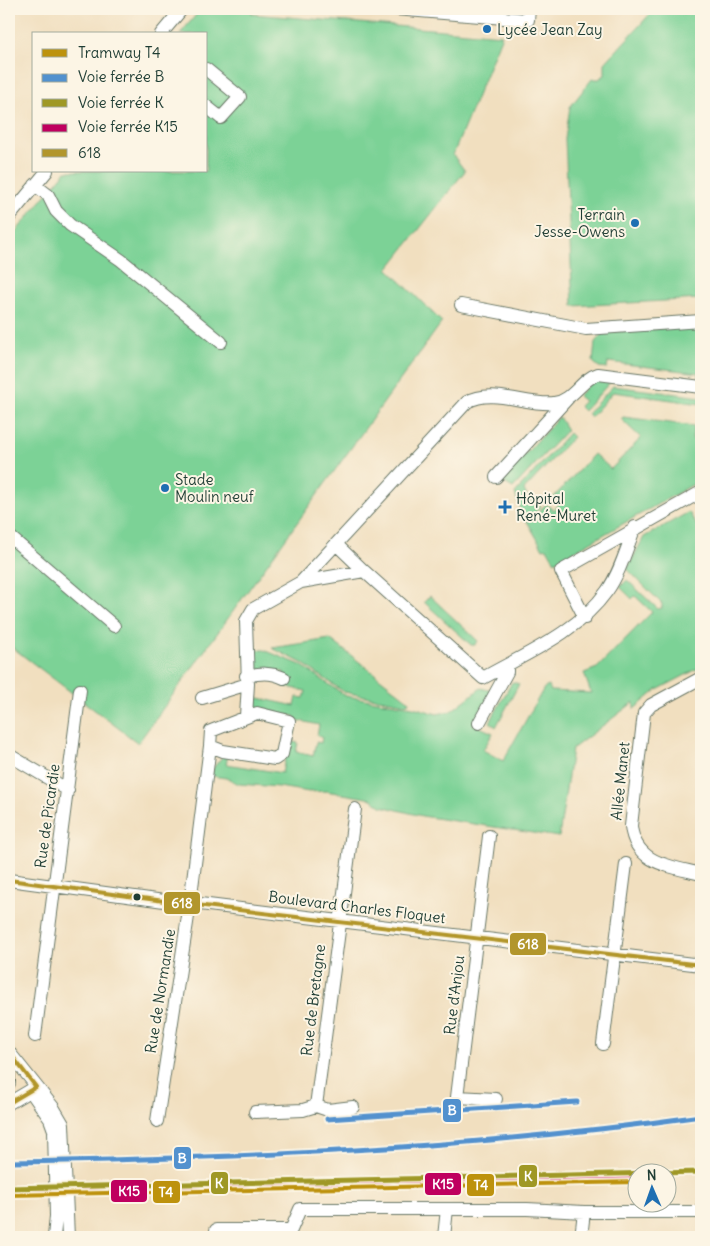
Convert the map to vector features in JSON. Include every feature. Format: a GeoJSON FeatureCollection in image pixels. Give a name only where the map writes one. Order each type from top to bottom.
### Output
{"type":"FeatureCollection","features":[{"type":"Feature","properties":{"kind":"street"},"geometry":{"type":"LineString","coordinates":[[163,32],[182,9]]}},
{"type":"Feature","properties":{"kind":"street"},"geometry":{"type":"LineString","coordinates":[[395,9],[528,20],[529,9]]}},
{"type":"Feature","properties":{"kind":"street"},"geometry":{"type":"LineString","coordinates":[[208,71],[240,96],[221,118],[208,108]]}},
{"type":"Feature","properties":{"kind":"street"},"geometry":{"type":"LineString","coordinates":[[9,217],[46,172]]}},
{"type":"Feature","properties":{"kind":"street"},"geometry":{"type":"LineString","coordinates":[[35,185],[48,195],[56,211],[70,225],[121,260],[222,342]]}},
{"type":"Feature","properties":{"kind":"street"},"geometry":{"type":"LineString","coordinates":[[461,305],[586,329],[701,321]]}},
{"type":"Feature","properties":{"kind":"street"},"geometry":{"type":"LineString","coordinates":[[496,477],[588,378],[598,374],[701,387]]}},
{"type":"Feature","properties":{"kind":"street"},"geometry":{"type":"LineString","coordinates":[[302,582],[467,402],[484,396],[551,403],[570,396]]}},
{"type":"Feature","properties":{"kind":"street"},"geometry":{"type":"LineString","coordinates":[[585,618],[561,571],[635,527],[701,492]]}},
{"type":"Feature","properties":{"kind":"street"},"geometry":{"type":"LineString","coordinates":[[336,544],[483,678],[568,630],[585,618],[609,589],[635,527]]}},
{"type":"Feature","properties":{"kind":"street"},"geometry":{"type":"LineString","coordinates":[[9,536],[114,626]]}},
{"type":"Feature","properties":{"kind":"street"},"geometry":{"type":"LineString","coordinates":[[210,746],[223,751],[275,760],[282,754],[289,720],[257,713],[246,716],[246,621],[253,609],[302,582],[364,571]]}},
{"type":"Feature","properties":{"kind":"street"},"geometry":{"type":"LineString","coordinates":[[480,723],[507,672],[507,664]]}},
{"type":"Feature","properties":{"kind":"street"},"geometry":{"type":"LineString","coordinates":[[202,698],[261,673],[273,674],[284,678]]}},
{"type":"Feature","properties":{"kind":"street","name":"Allée Manet"},"geometry":{"type":"LineString","coordinates":[[701,678],[651,705],[644,713],[631,826],[632,840],[642,854],[665,865],[701,874]]}},
{"type":"Feature","properties":{"kind":"street","name":"Rue de Picardie"},"geometry":{"type":"LineString","coordinates":[[35,1036],[80,690]]}},
{"type":"Feature","properties":{"kind":"street","name":"Rue de Normandie"},"geometry":{"type":"LineString","coordinates":[[157,1120],[190,903],[211,731],[246,716]]}},
{"type":"Feature","properties":{"kind":"street"},"geometry":{"type":"LineString","coordinates":[[9,755],[68,790]]}},
{"type":"Feature","properties":{"kind":"street","name":"Rue de Bretagne"},"geometry":{"type":"LineString","coordinates":[[316,1106],[356,808]]}},
{"type":"Feature","properties":{"kind":"street","name":"Rue d'Anjou"},"geometry":{"type":"LineString","coordinates":[[489,836],[457,1097],[496,1099]]}},
{"type":"Feature","properties":{"kind":"street"},"geometry":{"type":"LineString","coordinates":[[603,1044],[626,864]]}},
{"type":"Feature","properties":{"kind":"street","name":"Boulevard Charles Floquet"},"geometry":{"type":"LineString","coordinates":[[9,880],[701,965]]}},
{"type":"Feature","properties":{"kind":"street"},"geometry":{"type":"LineString","coordinates":[[9,1052],[33,1089]]}},
{"type":"Feature","properties":{"kind":"street"},"geometry":{"type":"LineString","coordinates":[[9,1066],[57,1113],[62,1214],[57,1236]]}},
{"type":"Feature","properties":{"kind":"street"},"geometry":{"type":"LineString","coordinates":[[9,1075],[9,1083]]}},
{"type":"Feature","properties":{"kind":"street"},"geometry":{"type":"LineString","coordinates":[[9,1103],[33,1089]]}},
{"type":"Feature","properties":{"kind":"street"},"geometry":{"type":"LineString","coordinates":[[255,1112],[304,1110],[316,1106],[328,1110],[353,1107]]}},
{"type":"Feature","properties":{"kind":"street"},"geometry":{"type":"LineString","coordinates":[[216,1230],[266,1234],[291,1230],[300,1209],[527,1209],[584,1212],[701,1212]]}},
{"type":"Feature","properties":{"kind":"street"},"geometry":{"type":"LineString","coordinates":[[444,1237],[447,1209]]}},
{"type":"Feature","properties":{"kind":"street"},"geometry":{"type":"LineString","coordinates":[[581,1237],[584,1212]]}},
{"type":"Feature","properties":{"kind":"green space","name":"Stade Moulin neuf"},"geometry":{"type":"Polygon","coordinates":[[[201,9],[252,9],[252,14],[502,35],[453,155],[465,171],[388,269],[442,322],[138,743],[9,645],[9,240],[65,172],[208,172],[208,32],[182,32],[201,9]]]}},
{"type":"Feature","properties":{"kind":"green space","name":"Terrain Jesse-Owens"},"geometry":{"type":"Polygon","coordinates":[[[701,10],[701,299],[573,306],[565,139],[570,107],[592,79],[599,79],[605,75],[605,63],[651,13],[701,10]]]}},
{"type":"Feature","properties":{"kind":"green space"},"geometry":{"type":"Polygon","coordinates":[[[700,326],[701,379],[698,379],[699,373],[608,362],[607,368],[599,367],[593,362],[595,342],[604,332],[700,326]]]}},
{"type":"Feature","properties":{"kind":"green space"},"geometry":{"type":"Polygon","coordinates":[[[599,379],[612,380],[584,411],[579,406],[584,401],[578,396],[588,385],[599,379]]]}},
{"type":"Feature","properties":{"kind":"green space"},"geometry":{"type":"Polygon","coordinates":[[[613,386],[701,397],[701,404],[613,392],[591,417],[588,413],[613,386]]]}},
{"type":"Feature","properties":{"kind":"green space"},"geometry":{"type":"Polygon","coordinates":[[[559,417],[567,430],[513,488],[501,481],[559,417]]]}},
{"type":"Feature","properties":{"kind":"green space"},"geometry":{"type":"Polygon","coordinates":[[[623,417],[694,426],[692,439],[701,440],[701,480],[555,562],[547,548],[543,549],[520,509],[515,493],[569,433],[573,437],[524,490],[528,498],[541,506],[535,512],[536,515],[546,504],[553,510],[559,504],[553,498],[594,454],[611,469],[641,438],[621,419],[623,417]]]}},
{"type":"Feature","properties":{"kind":"green space"},"geometry":{"type":"Polygon","coordinates":[[[689,512],[701,533],[701,667],[657,690],[634,709],[634,702],[572,749],[559,837],[422,816],[381,806],[372,799],[326,791],[309,792],[279,787],[239,784],[226,778],[212,776],[213,768],[223,756],[228,756],[226,764],[282,773],[289,741],[298,743],[296,752],[313,756],[316,742],[321,743],[322,737],[317,736],[319,725],[296,720],[294,716],[252,708],[250,701],[255,680],[257,681],[254,697],[295,706],[297,697],[304,698],[306,691],[283,686],[284,672],[255,669],[252,650],[264,650],[301,665],[346,696],[413,707],[437,714],[451,711],[481,688],[492,691],[473,724],[493,733],[483,750],[503,761],[544,688],[549,686],[551,691],[591,693],[584,673],[597,668],[652,612],[635,596],[632,599],[620,587],[627,580],[658,609],[662,608],[662,604],[627,569],[644,537],[689,512]]]}},
{"type":"Feature","properties":{"kind":"green space"},"geometry":{"type":"Polygon","coordinates":[[[430,596],[478,641],[475,645],[471,645],[424,602],[430,596]]]}},
{"type":"Feature","properties":{"kind":"green space"},"geometry":{"type":"Polygon","coordinates":[[[330,639],[409,702],[405,704],[344,692],[302,663],[272,648],[330,639]]]}},
{"type":"Feature","properties":{"kind":"green space"},"geometry":{"type":"Polygon","coordinates":[[[512,682],[519,684],[496,727],[490,722],[512,682]]]}},
{"type":"Feature","properties":{"kind":"tram line","name":"T4"},"geometry":{"type":"LineString","coordinates":[[9,1195],[628,1182]]}},
{"type":"Feature","properties":{"kind":"rail line","name":"B"},"geometry":{"type":"LineString","coordinates":[[327,1119],[577,1102]]}},
{"type":"Feature","properties":{"kind":"rail line","name":"B"},"geometry":{"type":"LineString","coordinates":[[9,1162],[183,1158],[356,1150],[528,1137],[701,1116]]}},
{"type":"Feature","properties":{"kind":"rail line","name":"K"},"geometry":{"type":"LineString","coordinates":[[9,1188],[701,1172]]}},
{"type":"Feature","properties":{"kind":"rail line","name":"K15"},"geometry":{"type":"LineString","coordinates":[[9,1194],[628,1180]]}},
{"type":"Feature","properties":{"kind":"transit line","name":"618"},"geometry":{"type":"LineString","coordinates":[[9,880],[179,903],[701,965]]}},
{"type":"Feature","properties":{"kind":"transit line","name":"618"},"geometry":{"type":"LineString","coordinates":[[9,1052],[36,1087],[9,1103]]}},
{"type":"Feature","properties":{"kind":"place","name":"Lycée Jean Zay"},"geometry":{"type":"Point","coordinates":[487,29]}},
{"type":"Feature","properties":{"kind":"place","name":"Terrain Jesse-Owens"},"geometry":{"type":"Point","coordinates":[635,223]}},
{"type":"Feature","properties":{"kind":"place","name":"Stade Moulin neuf"},"geometry":{"type":"Point","coordinates":[165,488]}},
{"type":"Feature","properties":{"kind":"place","name":"Hôpital René-Muret"},"geometry":{"type":"Point","coordinates":[505,507]}}]}
